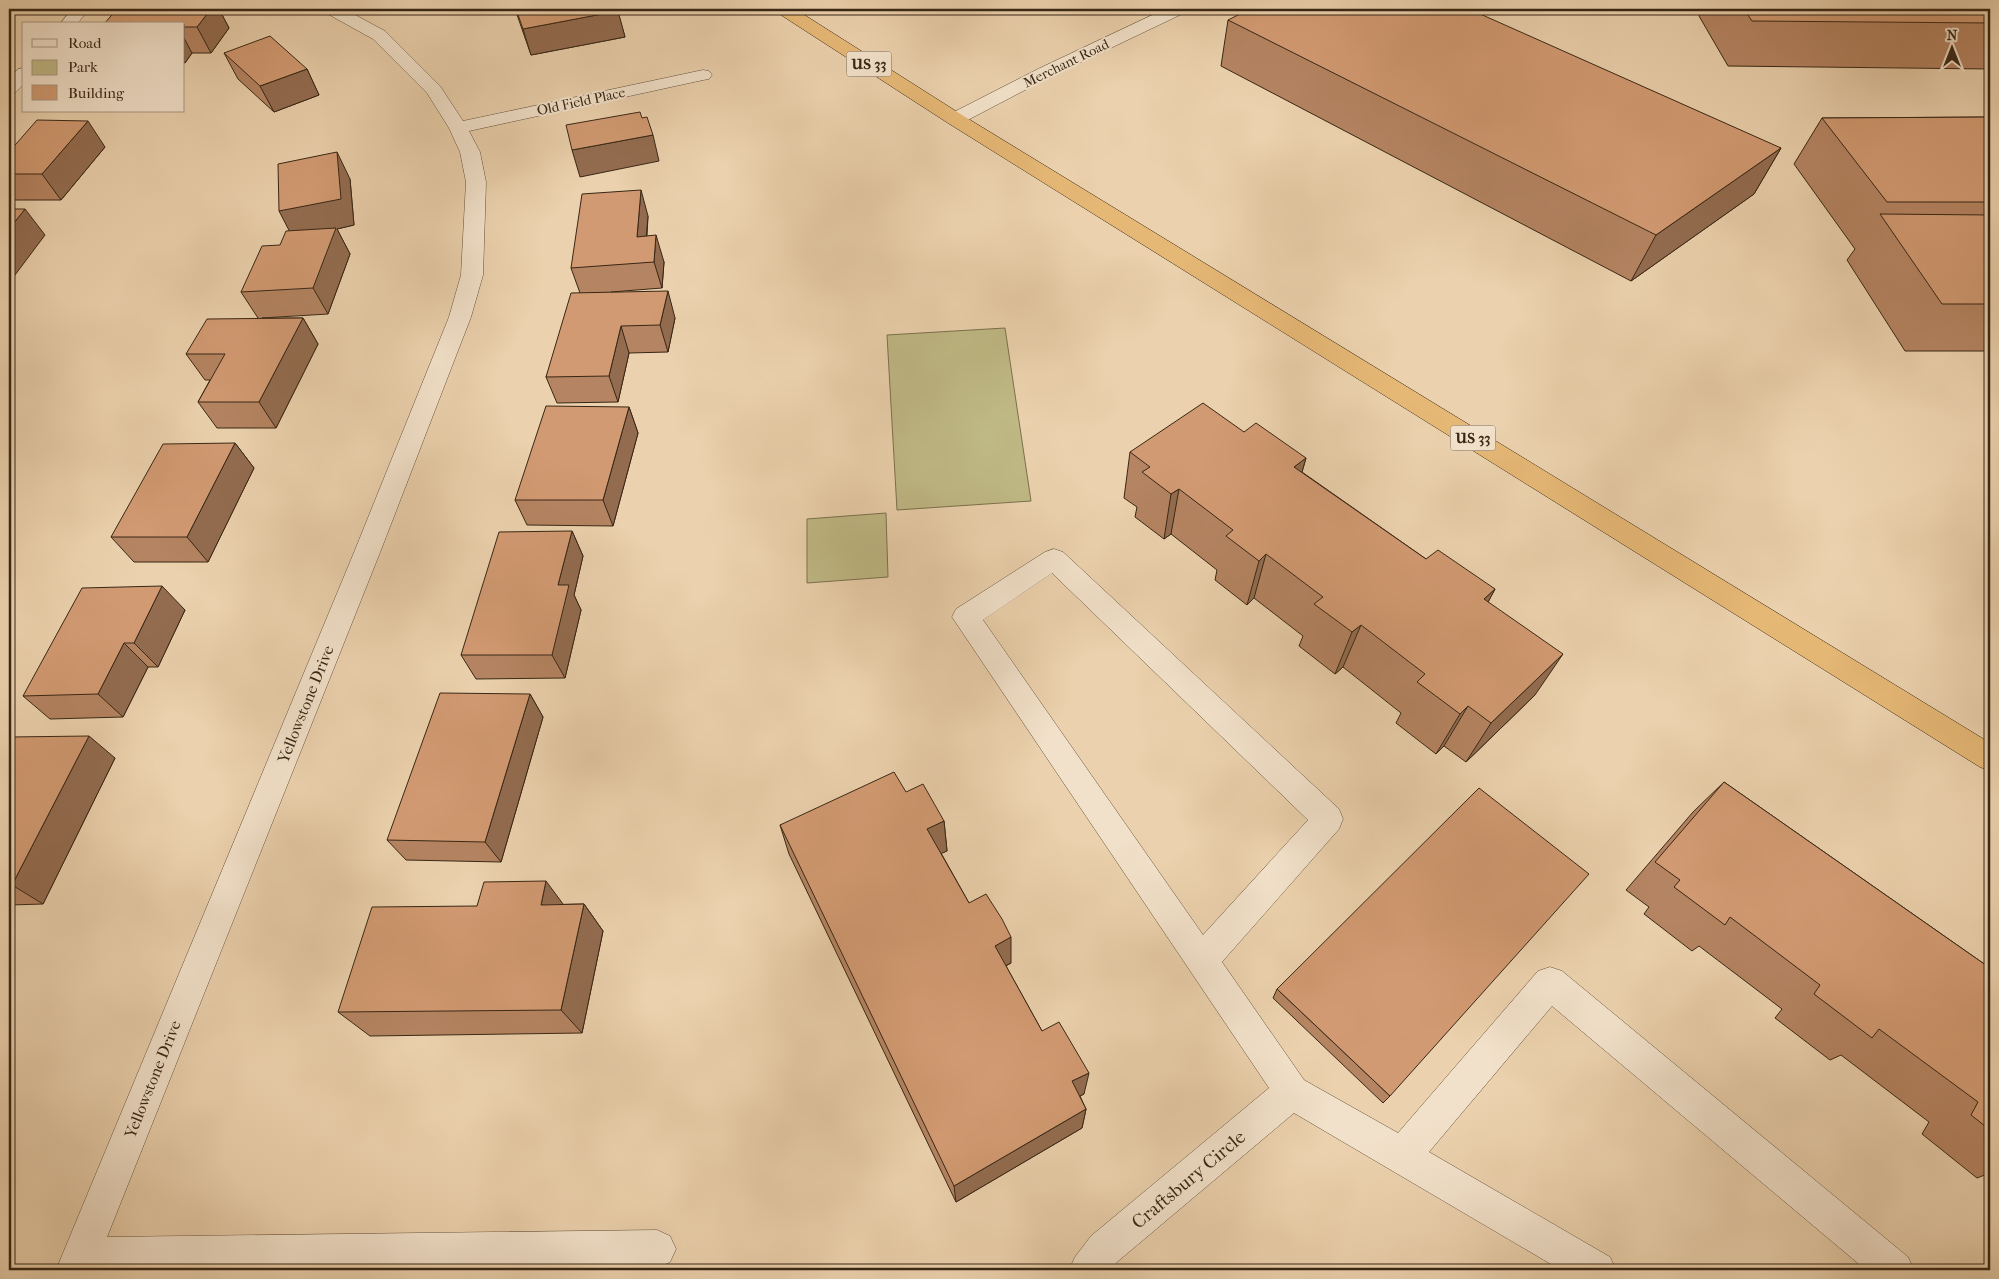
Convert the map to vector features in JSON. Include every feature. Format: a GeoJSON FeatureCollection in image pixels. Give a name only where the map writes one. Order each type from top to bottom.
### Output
{"type":"FeatureCollection","features":[{"type":"Feature","properties":{"kind":"highway","name":"US 33"},"geometry":{"type":"LineString","coordinates":[[784,9],[955,119],[1990,758]]}},
{"type":"Feature","properties":{"kind":"street"},"geometry":{"type":"LineString","coordinates":[[70,22],[82,9]]}},
{"type":"Feature","properties":{"kind":"street","name":"Yellowstone Drive"},"geometry":{"type":"LineString","coordinates":[[77,1263],[368,550],[460,317],[472,274],[476,182],[470,152],[458,128],[434,90],[379,35],[332,9]]}},
{"type":"Feature","properties":{"kind":"street","name":"Merchant Road"},"geometry":{"type":"LineString","coordinates":[[955,119],[1044,73],[1178,9]]}},
{"type":"Feature","properties":{"kind":"street"},"geometry":{"type":"LineString","coordinates":[[9,89],[22,74]]}},
{"type":"Feature","properties":{"kind":"street","name":"Old Field Place"},"geometry":{"type":"LineString","coordinates":[[458,128],[704,75]]}},
{"type":"Feature","properties":{"kind":"street"},"geometry":{"type":"LineString","coordinates":[[1202,960],[1328,820],[1054,559],[966,617],[1292,1092],[1596,1270]]}},
{"type":"Feature","properties":{"kind":"street"},"geometry":{"type":"LineString","coordinates":[[1402,1156],[1550,983],[1895,1270]]}},
{"type":"Feature","properties":{"kind":"street","name":"Craftsbury Circle"},"geometry":{"type":"LineString","coordinates":[[1088,1270],[1104,1250],[1218,1152],[1292,1092]]}},
{"type":"Feature","properties":{"kind":"street"},"geometry":{"type":"LineString","coordinates":[[77,1263],[657,1250]]}},
{"type":"Feature","properties":{"kind":"green space"},"geometry":{"type":"Polygon","coordinates":[[[1005,328],[1031,501],[897,510],[887,335],[1005,328]]]}},
{"type":"Feature","properties":{"kind":"green space"},"geometry":{"type":"Polygon","coordinates":[[[886,513],[888,577],[807,583],[807,519],[886,513]]]}},
{"type":"Feature","properties":{"kind":"building"},"geometry":{"type":"Polygon","coordinates":[[[117,9],[211,9],[197,27],[185,27],[185,22],[106,22],[117,9]]]}},
{"type":"Feature","properties":{"kind":"building"},"geometry":{"type":"Polygon","coordinates":[[[516,9],[617,9],[618,11],[523,29],[516,9]]]}},
{"type":"Feature","properties":{"kind":"building"},"geometry":{"type":"Polygon","coordinates":[[[1250,9],[1469,9],[1781,148],[1656,235],[1228,20],[1250,9]]]}},
{"type":"Feature","properties":{"kind":"building"},"geometry":{"type":"Polygon","coordinates":[[[1744,9],[1990,9],[1990,23],[1752,21],[1744,9]]]}},
{"type":"Feature","properties":{"kind":"building"},"geometry":{"type":"Polygon","coordinates":[[[270,36],[307,69],[260,86],[224,53],[270,36]]]}},
{"type":"Feature","properties":{"kind":"building"},"geometry":{"type":"Polygon","coordinates":[[[640,112],[642,118],[647,117],[653,135],[572,150],[566,125],[640,112]]]}},
{"type":"Feature","properties":{"kind":"building"},"geometry":{"type":"Polygon","coordinates":[[[1990,117],[1990,202],[1887,202],[1822,118],[1990,117]]]}},
{"type":"Feature","properties":{"kind":"building"},"geometry":{"type":"Polygon","coordinates":[[[37,120],[88,121],[42,174],[9,174],[9,152],[37,120]]]}},
{"type":"Feature","properties":{"kind":"building"},"geometry":{"type":"Polygon","coordinates":[[[337,152],[341,199],[279,211],[278,164],[337,152]]]}},
{"type":"Feature","properties":{"kind":"building"},"geometry":{"type":"Polygon","coordinates":[[[641,190],[637,237],[656,235],[654,262],[571,268],[582,194],[641,190]]]}},
{"type":"Feature","properties":{"kind":"building"},"geometry":{"type":"Polygon","coordinates":[[[9,209],[25,209],[9,229],[9,209]]]}},
{"type":"Feature","properties":{"kind":"building"},"geometry":{"type":"Polygon","coordinates":[[[1880,214],[1990,215],[1990,304],[1942,304],[1880,214]]]}},
{"type":"Feature","properties":{"kind":"building"},"geometry":{"type":"Polygon","coordinates":[[[336,228],[313,288],[241,292],[262,246],[280,245],[286,231],[336,228]]]}},
{"type":"Feature","properties":{"kind":"building"},"geometry":{"type":"Polygon","coordinates":[[[668,291],[660,325],[621,326],[609,376],[546,377],[571,293],[668,291]]]}},
{"type":"Feature","properties":{"kind":"building"},"geometry":{"type":"Polygon","coordinates":[[[303,318],[259,402],[198,402],[225,354],[186,354],[207,319],[303,318]]]}},
{"type":"Feature","properties":{"kind":"building"},"geometry":{"type":"Polygon","coordinates":[[[1203,403],[1244,432],[1256,423],[1306,458],[1294,467],[1426,559],[1438,550],[1495,589],[1484,599],[1563,654],[1491,723],[1468,706],[1460,714],[1417,682],[1425,674],[1361,625],[1352,632],[1314,604],[1323,597],[1266,554],[1259,561],[1226,536],[1233,530],[1179,489],[1171,494],[1142,472],[1150,467],[1130,452],[1203,403]]]}},
{"type":"Feature","properties":{"kind":"building"},"geometry":{"type":"Polygon","coordinates":[[[546,406],[629,407],[603,500],[515,500],[546,406]]]}},
{"type":"Feature","properties":{"kind":"building"},"geometry":{"type":"Polygon","coordinates":[[[235,443],[187,537],[111,537],[163,444],[235,443]]]}},
{"type":"Feature","properties":{"kind":"building"},"geometry":{"type":"Polygon","coordinates":[[[572,531],[558,585],[569,585],[552,655],[461,655],[499,532],[572,531]]]}},
{"type":"Feature","properties":{"kind":"building"},"geometry":{"type":"Polygon","coordinates":[[[162,586],[134,643],[124,643],[98,694],[23,696],[82,588],[162,586]]]}},
{"type":"Feature","properties":{"kind":"building"},"geometry":{"type":"Polygon","coordinates":[[[440,693],[530,694],[485,842],[387,840],[440,693]]]}},
{"type":"Feature","properties":{"kind":"building"},"geometry":{"type":"Polygon","coordinates":[[[89,736],[12,885],[9,885],[9,737],[89,736]]]}},
{"type":"Feature","properties":{"kind":"building"},"geometry":{"type":"Polygon","coordinates":[[[894,772],[906,792],[923,784],[944,821],[927,829],[969,903],[986,894],[1002,919],[1011,937],[995,946],[1042,1031],[1059,1022],[1089,1073],[1072,1081],[1086,1109],[954,1186],[780,825],[894,772]]]}},
{"type":"Feature","properties":{"kind":"building"},"geometry":{"type":"Polygon","coordinates":[[[1724,782],[1990,968],[1990,1130],[1971,1115],[1978,1102],[1879,1029],[1872,1038],[1814,994],[1820,985],[1730,917],[1725,925],[1674,887],[1680,880],[1655,862],[1724,782]]]}},
{"type":"Feature","properties":{"kind":"building"},"geometry":{"type":"Polygon","coordinates":[[[1479,788],[1589,874],[1390,1096],[1277,989],[1479,788]]]}},
{"type":"Feature","properties":{"kind":"building"},"geometry":{"type":"Polygon","coordinates":[[[546,881],[541,905],[584,904],[561,1010],[338,1012],[372,907],[477,906],[484,882],[546,881]]]}}]}
